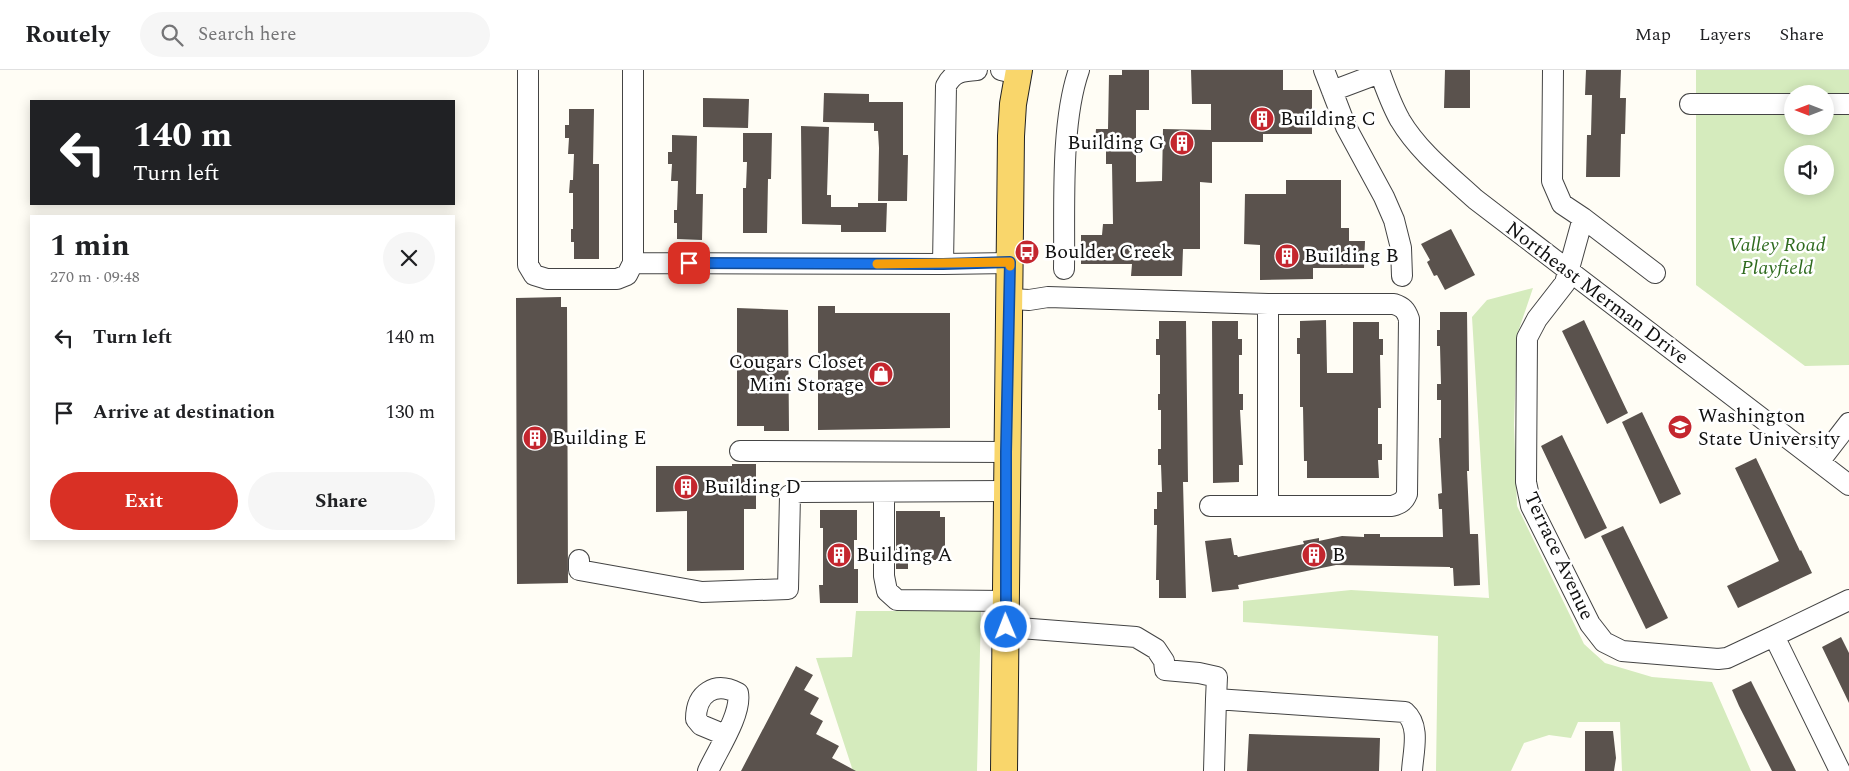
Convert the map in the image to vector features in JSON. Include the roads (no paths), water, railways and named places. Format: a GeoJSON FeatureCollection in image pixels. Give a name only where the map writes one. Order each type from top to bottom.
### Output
{"type":"FeatureCollection","features":[{"type":"Feature","properties":{"kind":"main road"},"geometry":{"type":"LineString","coordinates":[[1004,771],[1006,452],[1010,299],[1012,71]]}},
{"type":"Feature","properties":{"kind":"street"},"geometry":{"type":"LineString","coordinates":[[528,70],[528,265],[534,275],[543,279],[617,279],[627,275],[633,263],[633,70]]}},
{"type":"Feature","properties":{"kind":"street"},"geometry":{"type":"LineString","coordinates":[[943,264],[946,86],[951,76],[961,71],[977,70]]}},
{"type":"Feature","properties":{"kind":"street"},"geometry":{"type":"LineString","coordinates":[[1064,269],[1067,147],[1071,106],[1079,70]]}},
{"type":"Feature","properties":{"kind":"street"},"geometry":{"type":"LineString","coordinates":[[1324,70],[1346,127],[1384,197],[1394,220],[1401,248],[1402,276]]}},
{"type":"Feature","properties":{"kind":"street"},"geometry":{"type":"LineString","coordinates":[[1553,70],[1552,181],[1562,204],[1655,273]]}},
{"type":"Feature","properties":{"kind":"street"},"geometry":{"type":"LineString","coordinates":[[1332,91],[1380,72]]}},
{"type":"Feature","properties":{"kind":"street","name":"Northeast Merman Drive"},"geometry":{"type":"LineString","coordinates":[[1380,72],[1392,104],[1401,121],[1431,159],[1475,199],[1849,485]]}},
{"type":"Feature","properties":{"kind":"street"},"geometry":{"type":"LineString","coordinates":[[1690,104],[1784,104]]}},
{"type":"Feature","properties":{"kind":"street"},"geometry":{"type":"LineString","coordinates":[[1834,104],[1849,104]]}},
{"type":"Feature","properties":{"kind":"street","name":"Terrace Avenue"},"geometry":{"type":"LineString","coordinates":[[1582,218],[1565,283],[1537,319],[1527,338],[1526,482],[1531,506],[1590,624],[1604,642],[1622,651],[1702,659],[1727,658],[1849,600]]}},
{"type":"Feature","properties":{"kind":"street"},"geometry":{"type":"LineString","coordinates":[[633,263],[943,264],[1010,262]]}},
{"type":"Feature","properties":{"kind":"street"},"geometry":{"type":"LineString","coordinates":[[1010,299],[1056,298],[1268,304],[1394,304],[1402,307],[1409,319],[1407,494],[1404,500],[1392,506],[1210,506]]}},
{"type":"Feature","properties":{"kind":"street"},"geometry":{"type":"LineString","coordinates":[[1268,304],[1268,506]]}},
{"type":"Feature","properties":{"kind":"street"},"geometry":{"type":"LineString","coordinates":[[1819,462],[1849,423]]}},
{"type":"Feature","properties":{"kind":"street"},"geometry":{"type":"LineString","coordinates":[[740,451],[1006,452]]}},
{"type":"Feature","properties":{"kind":"street"},"geometry":{"type":"LineString","coordinates":[[579,560],[579,570],[702,592],[788,589],[790,496],[800,492],[1006,491]]}},
{"type":"Feature","properties":{"kind":"street"},"geometry":{"type":"LineString","coordinates":[[884,492],[884,576],[888,591],[897,600],[1006,601]]}},
{"type":"Feature","properties":{"kind":"street"},"geometry":{"type":"LineString","coordinates":[[1006,627],[1136,637],[1156,649],[1164,661],[1165,670],[1199,673],[1217,677],[1214,771]]}},
{"type":"Feature","properties":{"kind":"street"},"geometry":{"type":"LineString","coordinates":[[1774,636],[1840,771]]}},
{"type":"Feature","properties":{"kind":"street"},"geometry":{"type":"LineString","coordinates":[[1216,699],[1405,712],[1410,716],[1415,729],[1412,771]]}},
{"type":"Feature","properties":{"kind":"street"},"geometry":{"type":"LineString","coordinates":[[708,771],[725,735]]}},
{"type":"Feature","properties":{"kind":"place","name":"Building C"},"geometry":{"type":"Point","coordinates":[1262,119]}},
{"type":"Feature","properties":{"kind":"place","name":"Building G"},"geometry":{"type":"Point","coordinates":[1182,143]}},
{"type":"Feature","properties":{"kind":"place","name":"Boulder Creek"},"geometry":{"type":"Point","coordinates":[1027,252]}},
{"type":"Feature","properties":{"kind":"place","name":"Building B"},"geometry":{"type":"Point","coordinates":[1287,256]}},
{"type":"Feature","properties":{"kind":"place","name":"Cougars Closet Mini Storage"},"geometry":{"type":"Point","coordinates":[881,374]}},
{"type":"Feature","properties":{"kind":"place","name":"Washington State University"},"geometry":{"type":"Point","coordinates":[1680,427]}},
{"type":"Feature","properties":{"kind":"place","name":"Building E"},"geometry":{"type":"Point","coordinates":[535,438]}},
{"type":"Feature","properties":{"kind":"place","name":"Building D"},"geometry":{"type":"Point","coordinates":[686,487]}},
{"type":"Feature","properties":{"kind":"place","name":"Building A"},"geometry":{"type":"Point","coordinates":[839,555]}},
{"type":"Feature","properties":{"kind":"place","name":"B"},"geometry":{"type":"Point","coordinates":[1314,555]}},
{"type":"Feature","properties":{"kind":"park label","name":"Valley Road Playfield"},"geometry":{"type":"Point","coordinates":[1777,256]}}]}
